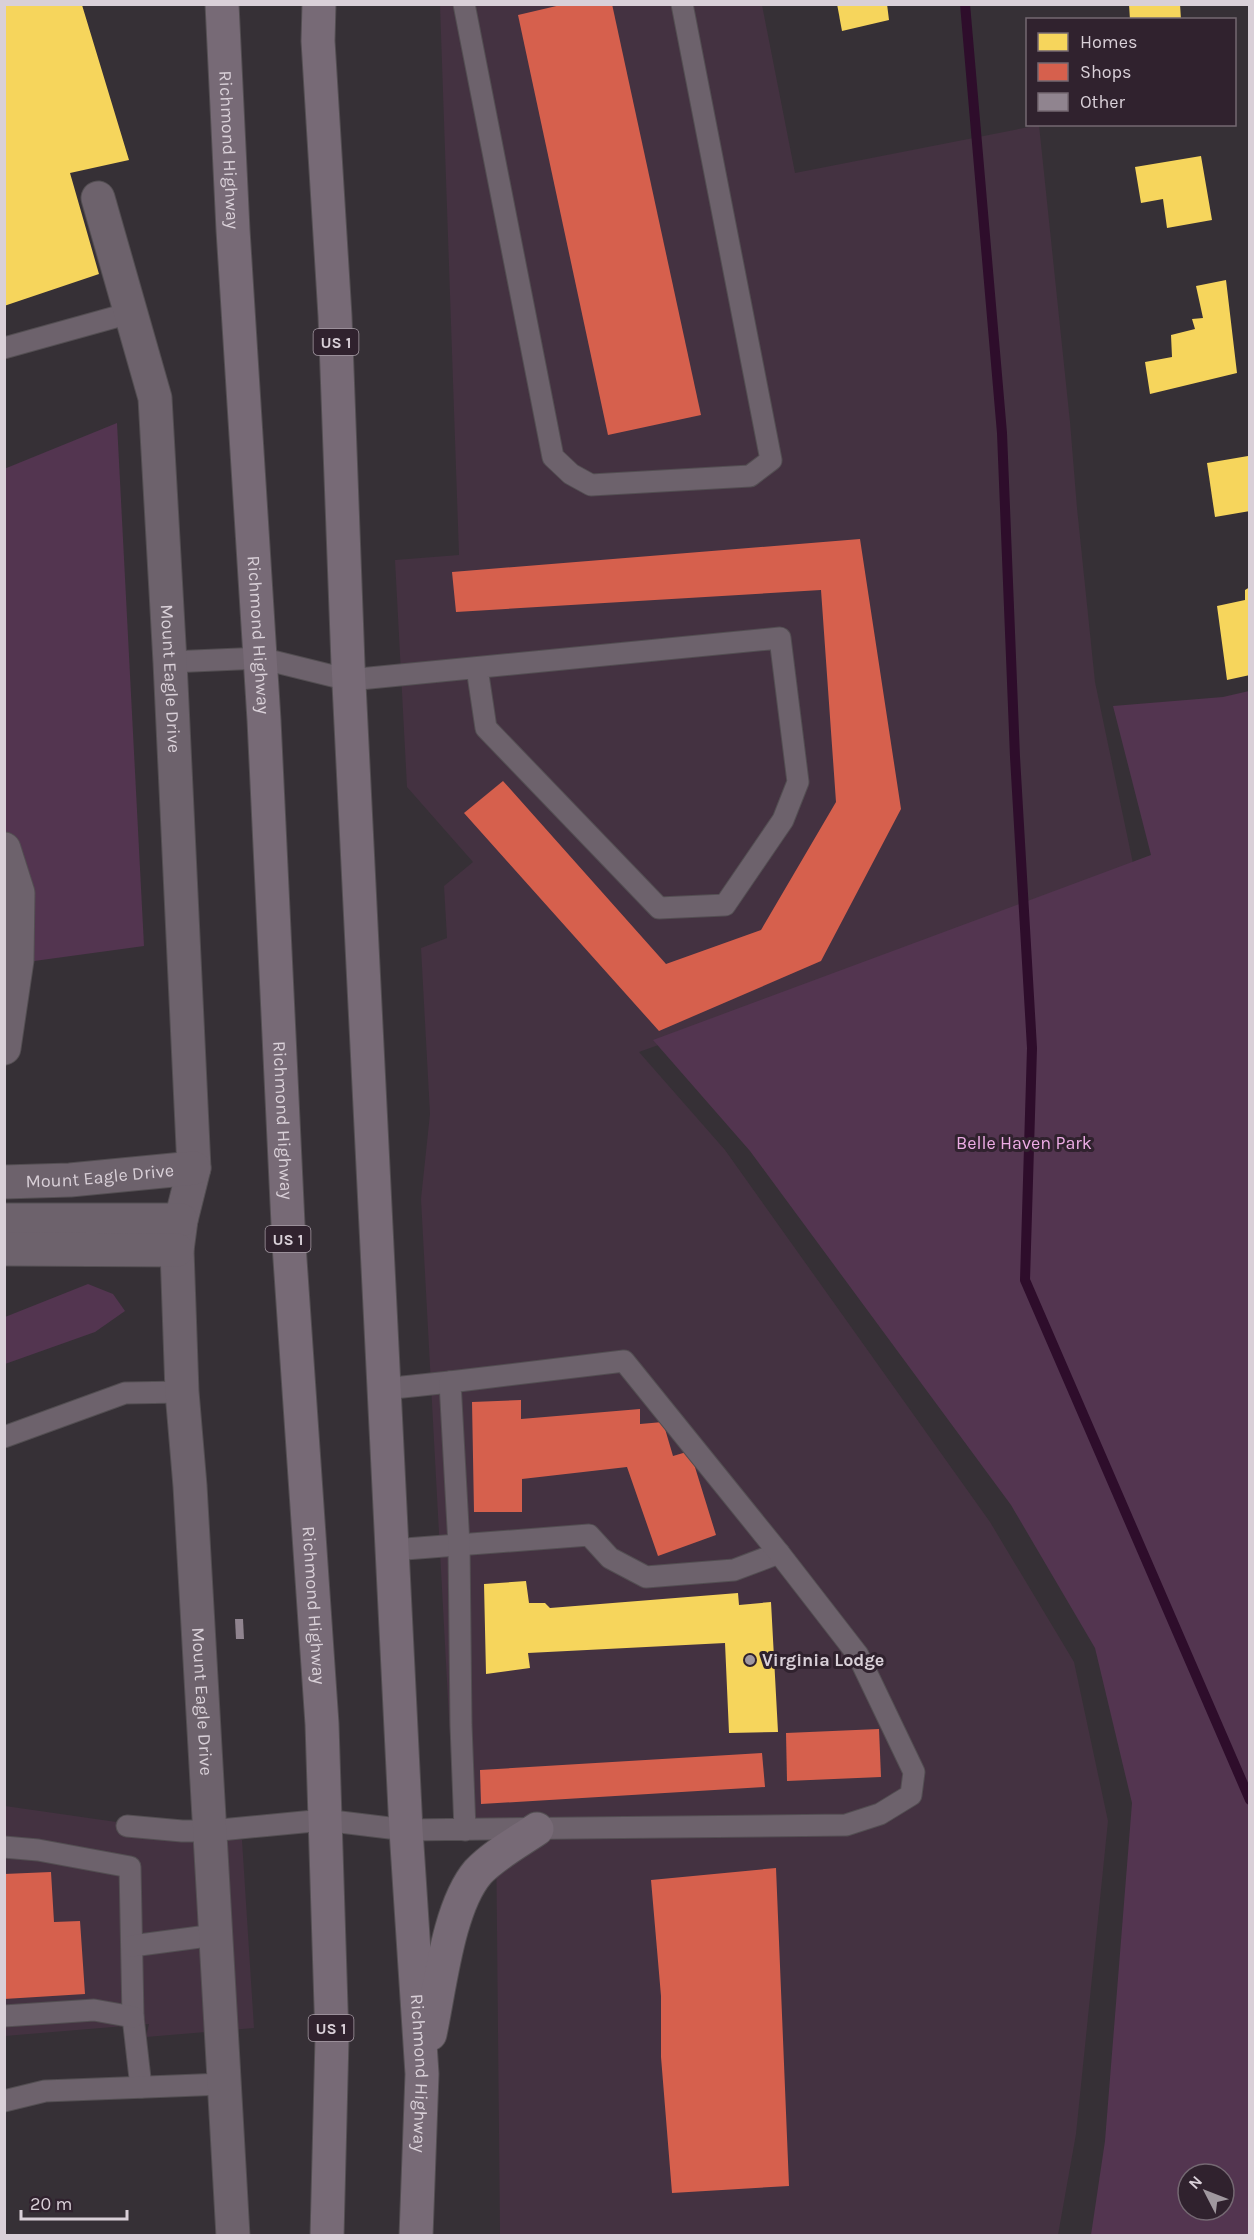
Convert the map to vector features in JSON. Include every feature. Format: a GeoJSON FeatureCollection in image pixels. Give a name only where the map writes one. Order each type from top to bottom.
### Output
{"type":"FeatureCollection","features":[{"type":"Feature","properties":{"kind":"highway","name":"Richmond Highway"},"geometry":{"type":"LineString","coordinates":[[222,4],[233,230],[260,658],[289,1245],[322,1724],[332,2038],[327,2235]]}},
{"type":"Feature","properties":{"kind":"highway","name":"Richmond Highway"},"geometry":{"type":"LineString","coordinates":[[319,4],[318,41],[335,316],[349,680],[392,1550],[406,1830],[422,2074],[416,2235]]}},
{"type":"Feature","properties":{"kind":"highway"},"geometry":{"type":"LineString","coordinates":[[422,2074],[459,1904],[480,1870],[537,1829]]}},
{"type":"Feature","properties":{"kind":"street","name":"Mount Eagle Drive"},"geometry":{"type":"LineString","coordinates":[[98,198],[155,398],[194,1168],[179,1235],[182,1392],[190,1486],[233,2235]]}},
{"type":"Feature","properties":{"kind":"street"},"geometry":{"type":"LineString","coordinates":[[4,849],[18,893],[17,960],[4,1048]]}},
{"type":"Feature","properties":{"kind":"street","name":"Mount Eagle Drive"},"geometry":{"type":"LineString","coordinates":[[4,1182],[70,1180],[194,1168]]}},
{"type":"Feature","properties":{"kind":"street"},"geometry":{"type":"LineString","coordinates":[[4,1220],[179,1235]]}},
{"type":"Feature","properties":{"kind":"street"},"geometry":{"type":"LineString","coordinates":[[4,1249],[179,1235]]}},
{"type":"Feature","properties":{"kind":"lane"},"geometry":{"type":"LineString","coordinates":[[464,4],[553,457],[571,474],[591,485],[750,476],[771,460],[682,4]]}},
{"type":"Feature","properties":{"kind":"lane"},"geometry":{"type":"LineString","coordinates":[[4,348],[130,314]]}},
{"type":"Feature","properties":{"kind":"lane"},"geometry":{"type":"LineString","coordinates":[[170,662],[260,658],[349,680],[780,638],[798,782],[783,820],[725,905],[659,908],[486,728],[477,668]]}},
{"type":"Feature","properties":{"kind":"lane"},"geometry":{"type":"LineString","coordinates":[[128,1826],[210,1831],[324,1820],[406,1830],[846,1825],[880,1814],[911,1795],[914,1772],[858,1655],[624,1360],[384,1389]]}},
{"type":"Feature","properties":{"kind":"lane"},"geometry":{"type":"LineString","coordinates":[[450,1382],[459,1545],[465,1830]]}},
{"type":"Feature","properties":{"kind":"lane"},"geometry":{"type":"LineString","coordinates":[[4,1437],[125,1393],[182,1392]]}},
{"type":"Feature","properties":{"kind":"lane"},"geometry":{"type":"LineString","coordinates":[[392,1550],[589,1535],[610,1558],[646,1577],[734,1570],[779,1553]]}},
{"type":"Feature","properties":{"kind":"lane"},"geometry":{"type":"LineString","coordinates":[[4,1847],[38,1850],[130,1867],[133,2017],[141,2087]]}},
{"type":"Feature","properties":{"kind":"lane"},"geometry":{"type":"LineString","coordinates":[[132,1946],[215,1935]]}},
{"type":"Feature","properties":{"kind":"lane"},"geometry":{"type":"LineString","coordinates":[[4,2016],[94,2010],[133,2017]]}},
{"type":"Feature","properties":{"kind":"lane"},"geometry":{"type":"LineString","coordinates":[[4,2101],[45,2091],[224,2084]]}},
{"type":"Feature","properties":{"kind":"shaded area"},"geometry":{"type":"Polygon","coordinates":[[[440,5],[762,5],[795,173],[1039,126],[1095,682],[1135,873],[639,1052],[725,1150],[990,1522],[1074,1662],[1108,1821],[1076,2134],[1058,2235],[500,2235],[496,1829],[455,1830],[421,1199],[430,1114],[421,948],[447,938],[444,886],[473,862],[407,787],[395,560],[459,555],[440,5]]]}},
{"type":"Feature","properties":{"kind":"shaded area"},"geometry":{"type":"Polygon","coordinates":[[[5,1806],[242,1840],[254,2028],[146,2037],[149,2024],[5,2036],[5,1806]]]}},
{"type":"Feature","properties":{"kind":"green space"},"geometry":{"type":"Polygon","coordinates":[[[117,423],[144,946],[5,965],[4,469],[117,423]]]}},
{"type":"Feature","properties":{"kind":"green space","name":"Belle Haven Park"},"geometry":{"type":"Polygon","coordinates":[[[1249,691],[1249,2235],[1091,2235],[1105,2141],[1132,1803],[1095,1648],[1011,1505],[750,1151],[653,1040],[1151,855],[1113,706],[1223,697],[1249,691]]]}},
{"type":"Feature","properties":{"kind":"green space"},"geometry":{"type":"Polygon","coordinates":[[[88,1284],[113,1294],[125,1311],[95,1332],[5,1364],[5,1317],[88,1284]]]}},
{"type":"Feature","properties":{"kind":"building: Homes"},"geometry":{"type":"Polygon","coordinates":[[[837,4],[887,4],[889,20],[842,31],[837,4]]]}},
{"type":"Feature","properties":{"kind":"building: Homes"},"geometry":{"type":"Polygon","coordinates":[[[1129,4],[1180,4],[1181,18],[1130,18],[1129,4]]]}},
{"type":"Feature","properties":{"kind":"building: Homes"},"geometry":{"type":"Polygon","coordinates":[[[4,5],[82,5],[129,160],[70,173],[99,274],[4,306],[4,5]]]}},
{"type":"Feature","properties":{"kind":"building: Homes"},"geometry":{"type":"Polygon","coordinates":[[[1201,156],[1212,220],[1167,228],[1163,199],[1141,203],[1135,167],[1201,156]]]}},
{"type":"Feature","properties":{"kind":"building: Homes"},"geometry":{"type":"Polygon","coordinates":[[[1226,280],[1237,373],[1150,394],[1145,362],[1172,357],[1171,335],[1195,329],[1192,319],[1203,318],[1196,286],[1226,280]]]}},
{"type":"Feature","properties":{"kind":"building: Homes"},"geometry":{"type":"Polygon","coordinates":[[[1248,456],[1250,511],[1215,517],[1207,463],[1248,456]]]}},
{"type":"Feature","properties":{"kind":"building: Homes"},"geometry":{"type":"Polygon","coordinates":[[[1250,587],[1250,675],[1227,680],[1217,606],[1245,600],[1245,590],[1250,587]]]}},
{"type":"Feature","properties":{"kind":"building: Homes","name":"Virginia Lodge"},"geometry":{"type":"Polygon","coordinates":[[[526,1581],[529,1603],[545,1603],[550,1608],[738,1593],[739,1605],[771,1602],[778,1732],[729,1733],[725,1643],[528,1653],[530,1668],[486,1674],[484,1584],[526,1581]]]}},
{"type":"Feature","properties":{"kind":"building: Shops"},"geometry":{"type":"Polygon","coordinates":[[[565,4],[612,4],[701,415],[608,435],[518,15],[565,4]]]}},
{"type":"Feature","properties":{"kind":"building: Shops"},"geometry":{"type":"Polygon","coordinates":[[[860,539],[901,809],[821,961],[659,1031],[464,813],[503,781],[666,964],[761,930],[836,802],[821,590],[456,612],[452,572],[860,539]]]}},
{"type":"Feature","properties":{"kind":"building: Shops"},"geometry":{"type":"Polygon","coordinates":[[[521,1400],[521,1419],[640,1409],[640,1424],[663,1422],[673,1456],[690,1451],[716,1535],[658,1556],[627,1467],[522,1479],[522,1512],[474,1512],[472,1402],[521,1400]]]}},
{"type":"Feature","properties":{"kind":"building: Shops"},"geometry":{"type":"Polygon","coordinates":[[[879,1729],[881,1777],[787,1781],[786,1733],[879,1729]]]}},
{"type":"Feature","properties":{"kind":"building: Shops"},"geometry":{"type":"Polygon","coordinates":[[[762,1753],[765,1787],[481,1804],[480,1770],[762,1753]]]}},
{"type":"Feature","properties":{"kind":"building: Shops"},"geometry":{"type":"Polygon","coordinates":[[[776,1868],[789,2186],[672,2193],[661,2057],[661,1996],[651,1880],[776,1868]]]}},
{"type":"Feature","properties":{"kind":"building: Shops"},"geometry":{"type":"Polygon","coordinates":[[[51,1872],[54,1922],[80,1921],[85,1994],[4,1999],[4,1874],[51,1872]]]}},
{"type":"Feature","properties":{"kind":"building: Other"},"geometry":{"type":"Polygon","coordinates":[[[235,1619],[243,1619],[244,1639],[236,1639],[235,1619]]]}},
{"type":"Feature","properties":{"kind":"waterway"},"geometry":{"type":"LineString","coordinates":[[965,4],[1002,433],[1015,757],[1032,1048],[1025,1280],[1250,1800]]}},
{"type":"Feature","properties":{"kind":"place","name":"Virginia Lodge"},"geometry":{"type":"Point","coordinates":[750,1660]}}]}
